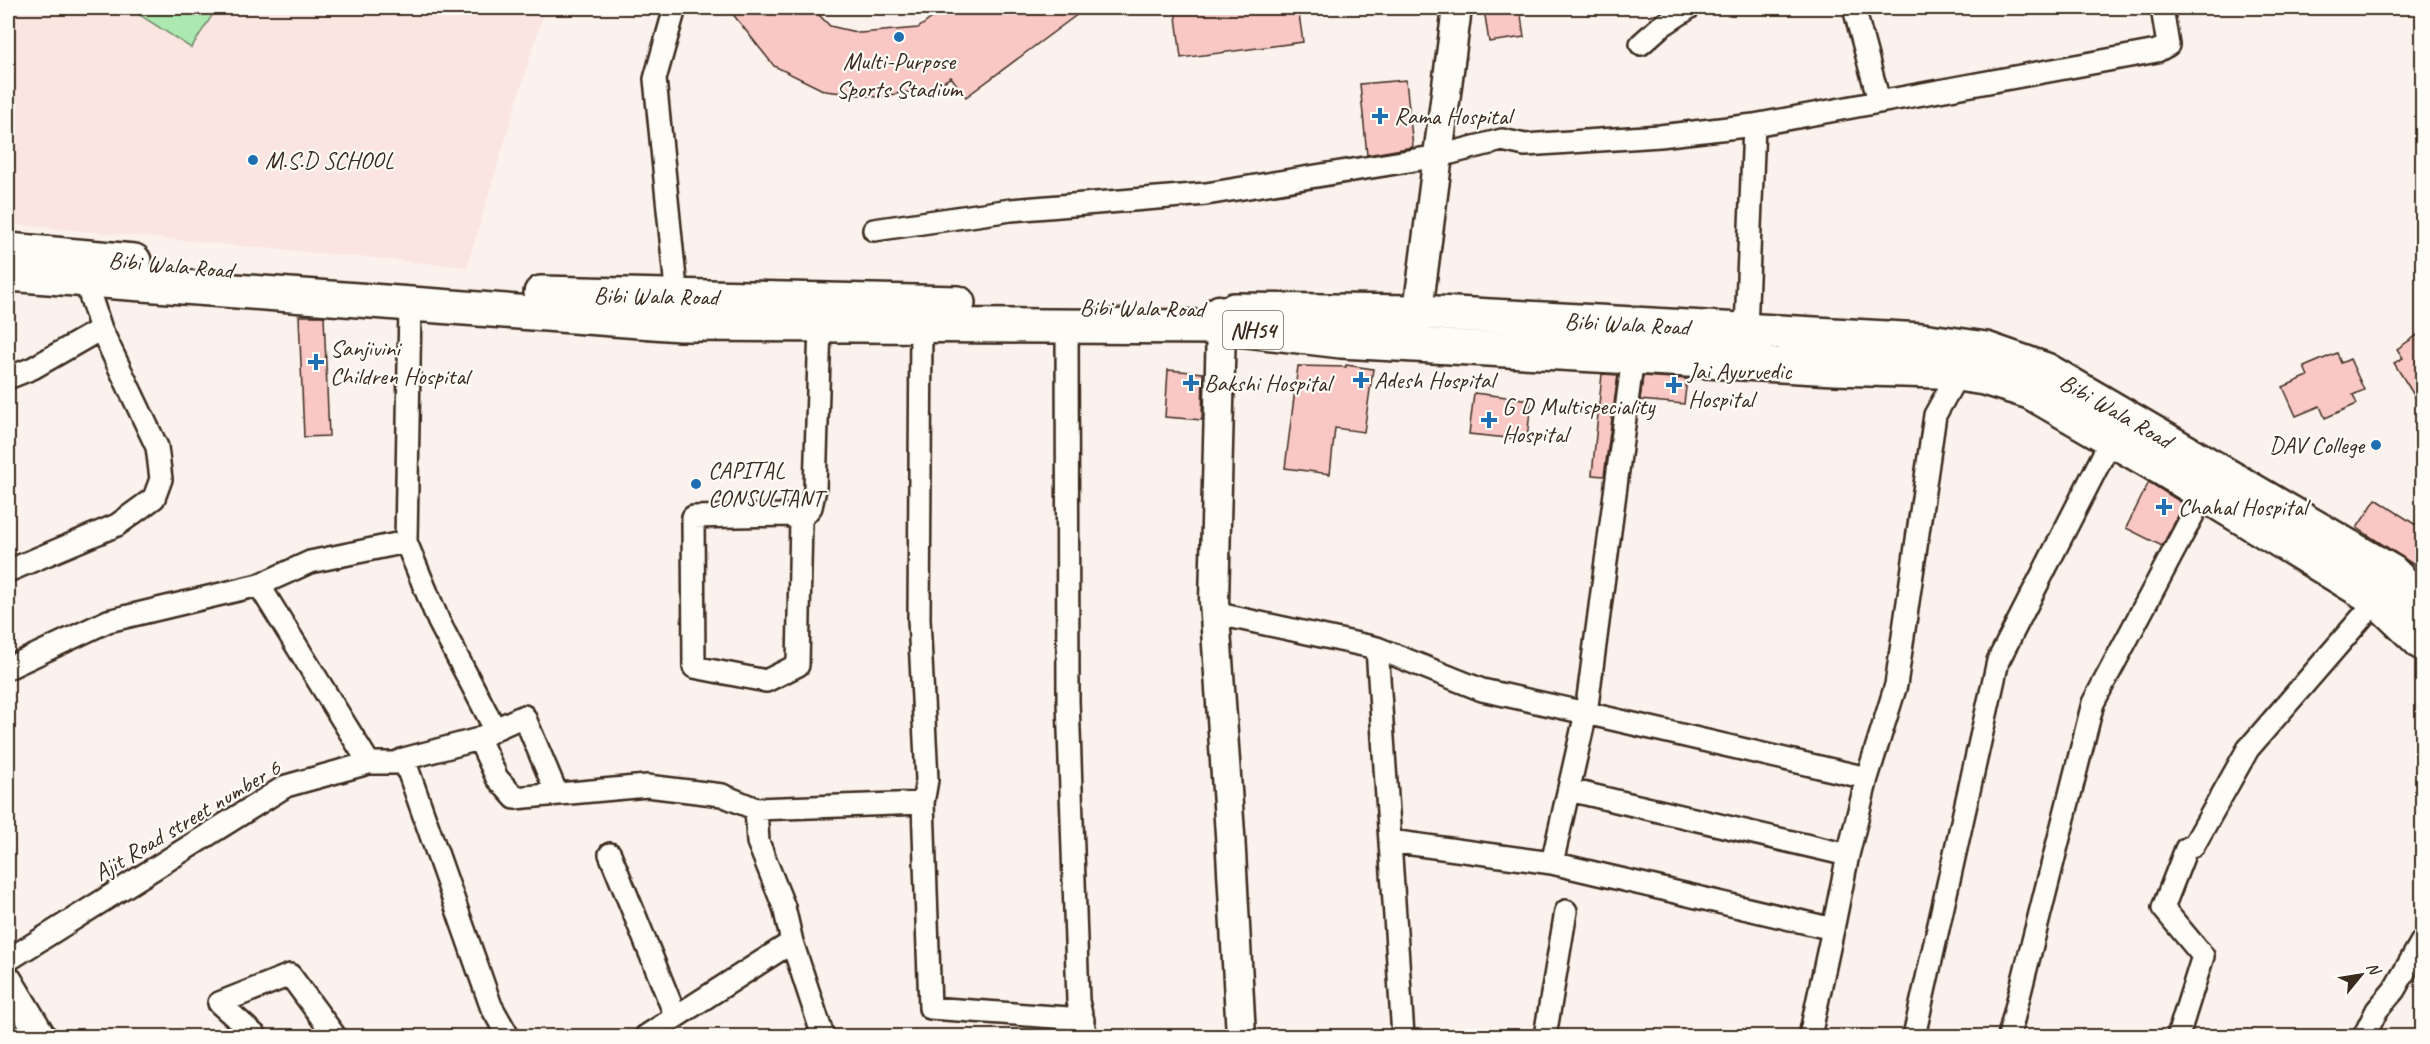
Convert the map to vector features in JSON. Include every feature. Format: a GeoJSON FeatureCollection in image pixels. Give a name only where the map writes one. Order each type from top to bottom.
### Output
{"type":"FeatureCollection","features":[{"type":"Feature","properties":{"kind":"highway","name":"Bibi Wala Road"},"geometry":{"type":"LineString","coordinates":[[8,250],[678,310],[1220,318],[1418,312],[1922,340],[1986,349],[2046,370],[2117,427],[2392,572],[2422,601]]}},
{"type":"Feature","properties":{"kind":"highway","name":"NH54"},"geometry":{"type":"LineString","coordinates":[[8,274],[410,304],[678,310],[820,325],[1067,326],[1220,318],[1341,341],[1958,374],[1984,378],[2030,392],[2117,427],[2204,494],[2377,600],[2422,643]]}},
{"type":"Feature","properties":{"kind":"street"},"geometry":{"type":"LineString","coordinates":[[675,8],[655,80],[678,310]]}},
{"type":"Feature","properties":{"kind":"street"},"geometry":{"type":"LineString","coordinates":[[1413,345],[1457,8]]}},
{"type":"Feature","properties":{"kind":"street"},"geometry":{"type":"LineString","coordinates":[[1641,44],[1659,27],[1689,8]]}},
{"type":"Feature","properties":{"kind":"street"},"geometry":{"type":"LineString","coordinates":[[1854,8],[1880,101]]}},
{"type":"Feature","properties":{"kind":"street"},"geometry":{"type":"LineString","coordinates":[[874,230],[1011,210],[1206,194],[1438,156],[1502,140],[1526,145],[1660,136],[1754,125],[2157,51],[2168,45],[2162,8]]}},
{"type":"Feature","properties":{"kind":"street"},"geometry":{"type":"LineString","coordinates":[[1746,330],[1754,125]]}},
{"type":"Feature","properties":{"kind":"street"},"geometry":{"type":"LineString","coordinates":[[8,571],[117,525],[154,498],[161,479],[156,447],[101,329],[85,280]]}},
{"type":"Feature","properties":{"kind":"street"},"geometry":{"type":"LineString","coordinates":[[410,304],[406,542],[439,622],[491,717],[487,734],[497,778],[515,798],[647,786],[722,795],[756,809],[922,803]]}},
{"type":"Feature","properties":{"kind":"street"},"geometry":{"type":"LineString","coordinates":[[1220,318],[1215,613],[1241,1036]]}},
{"type":"Feature","properties":{"kind":"street"},"geometry":{"type":"LineString","coordinates":[[801,519],[787,515],[693,517],[694,667],[766,681],[798,665],[801,519],[811,507],[815,489],[820,325]]}},
{"type":"Feature","properties":{"kind":"street"},"geometry":{"type":"LineString","coordinates":[[921,325],[919,619],[927,780],[922,803],[930,1008],[1084,1028],[1078,1001],[1068,700],[1067,326]]}},
{"type":"Feature","properties":{"kind":"street"},"geometry":{"type":"LineString","coordinates":[[8,378],[33,368],[101,329]]}},
{"type":"Feature","properties":{"kind":"street"},"geometry":{"type":"LineString","coordinates":[[1552,863],[1586,713],[1633,357]]}},
{"type":"Feature","properties":{"kind":"street"},"geometry":{"type":"LineString","coordinates":[[1810,1036],[1848,855],[1867,778],[1896,685],[1935,415],[1958,374]]}},
{"type":"Feature","properties":{"kind":"street"},"geometry":{"type":"LineString","coordinates":[[1914,1036],[1998,661],[2117,427]]}},
{"type":"Feature","properties":{"kind":"street"},"geometry":{"type":"LineString","coordinates":[[2009,1036],[2093,703],[2204,494]]}},
{"type":"Feature","properties":{"kind":"street"},"geometry":{"type":"LineString","coordinates":[[8,668],[108,621],[259,585],[310,562],[406,542]]}},
{"type":"Feature","properties":{"kind":"street"},"geometry":{"type":"LineString","coordinates":[[259,585],[369,764]]}},
{"type":"Feature","properties":{"kind":"street"},"geometry":{"type":"LineString","coordinates":[[2178,1036],[2203,956],[2163,908],[2186,849],[2194,845],[2248,749],[2377,600]]}},
{"type":"Feature","properties":{"kind":"street"},"geometry":{"type":"LineString","coordinates":[[1215,613],[1377,648],[1482,690],[1867,778]]}},
{"type":"Feature","properties":{"kind":"street"},"geometry":{"type":"LineString","coordinates":[[1377,648],[1403,1036]]}},
{"type":"Feature","properties":{"kind":"street","name":"Ajit Road street number 6"},"geometry":{"type":"LineString","coordinates":[[8,960],[286,786],[369,764],[396,763],[487,734],[524,716],[557,794]]}},
{"type":"Feature","properties":{"kind":"street"},"geometry":{"type":"LineString","coordinates":[[404,759],[491,1006],[508,1036]]}},
{"type":"Feature","properties":{"kind":"street"},"geometry":{"type":"LineString","coordinates":[[1569,790],[1848,855]]}},
{"type":"Feature","properties":{"kind":"street"},"geometry":{"type":"LineString","coordinates":[[756,809],[758,842],[784,907],[792,942],[823,1036]]}},
{"type":"Feature","properties":{"kind":"street"},"geometry":{"type":"LineString","coordinates":[[1390,841],[1552,863],[1833,929]]}},
{"type":"Feature","properties":{"kind":"street"},"geometry":{"type":"LineString","coordinates":[[610,854],[676,1017]]}},
{"type":"Feature","properties":{"kind":"street"},"geometry":{"type":"LineString","coordinates":[[1545,1036],[1566,911]]}},
{"type":"Feature","properties":{"kind":"street"},"geometry":{"type":"LineString","coordinates":[[646,1036],[792,942]]}},
{"type":"Feature","properties":{"kind":"street"},"geometry":{"type":"LineString","coordinates":[[2364,1036],[2377,1010],[2394,990],[2421,946]]}},
{"type":"Feature","properties":{"kind":"street"},"geometry":{"type":"LineString","coordinates":[[256,1036],[219,1003],[290,975],[335,1036]]}},
{"type":"Feature","properties":{"kind":"street"},"geometry":{"type":"LineString","coordinates":[[8,981],[41,1036]]}},
{"type":"Feature","properties":{"kind":"shaded area","name":"M.S.D SCHOOL"},"geometry":{"type":"Polygon","coordinates":[[[8,8],[545,8],[467,267],[8,224],[8,8]]]}},
{"type":"Feature","properties":{"kind":"green space"},"geometry":{"type":"Polygon","coordinates":[[[129,8],[217,8],[191,48],[129,8]]]}},
{"type":"Feature","properties":{"kind":"building","name":"Multi-Purpose Sports Stadium"},"geometry":{"type":"Polygon","coordinates":[[[728,8],[812,8],[830,26],[860,33],[918,28],[946,8],[1086,8],[966,97],[951,77],[934,88],[877,97],[825,91],[774,66],[728,8]]]}},
{"type":"Feature","properties":{"kind":"building"},"geometry":{"type":"Polygon","coordinates":[[[1175,8],[1298,8],[1303,42],[1181,58],[1175,8]]]}},
{"type":"Feature","properties":{"kind":"building"},"geometry":{"type":"Polygon","coordinates":[[[1520,8],[1524,37],[1489,42],[1484,9],[1520,8]]]}},
{"type":"Feature","properties":{"kind":"building"},"geometry":{"type":"Polygon","coordinates":[[[1406,80],[1413,147],[1367,155],[1360,84],[1406,80]]]}},
{"type":"Feature","properties":{"kind":"building"},"geometry":{"type":"Polygon","coordinates":[[[299,316],[324,316],[329,436],[304,437],[299,316]]]}},
{"type":"Feature","properties":{"kind":"building"},"geometry":{"type":"Polygon","coordinates":[[[2422,332],[2422,408],[2394,363],[2403,358],[2397,349],[2422,332]]]}},
{"type":"Feature","properties":{"kind":"building"},"geometry":{"type":"Polygon","coordinates":[[[2337,353],[2341,363],[2350,359],[2364,390],[2353,395],[2357,404],[2325,418],[2320,406],[2296,416],[2283,387],[2308,376],[2304,367],[2337,353]]]}},
{"type":"Feature","properties":{"kind":"building"},"geometry":{"type":"Polygon","coordinates":[[[1346,365],[1373,369],[1364,432],[1335,428],[1330,474],[1285,468],[1298,366],[1346,367],[1346,365]]]}},
{"type":"Feature","properties":{"kind":"building"},"geometry":{"type":"Polygon","coordinates":[[[1168,370],[1203,373],[1202,420],[1165,417],[1168,370]]]}},
{"type":"Feature","properties":{"kind":"building"},"geometry":{"type":"Polygon","coordinates":[[[1602,374],[1618,375],[1604,476],[1592,475],[1602,374]]]}},
{"type":"Feature","properties":{"kind":"building"},"geometry":{"type":"Polygon","coordinates":[[[1643,376],[1687,379],[1684,404],[1640,400],[1643,376]]]}},
{"type":"Feature","properties":{"kind":"building"},"geometry":{"type":"Polygon","coordinates":[[[1474,393],[1531,400],[1527,440],[1469,434],[1474,393]]]}},
{"type":"Feature","properties":{"kind":"building"},"geometry":{"type":"Polygon","coordinates":[[[2149,482],[2184,504],[2162,546],[2126,528],[2149,482]]]}},
{"type":"Feature","properties":{"kind":"building"},"geometry":{"type":"Polygon","coordinates":[[[2376,499],[2422,529],[2422,570],[2357,528],[2376,499]]]}},
{"type":"Feature","properties":{"kind":"place","name":"Multi-Purpose Sports Stadium"},"geometry":{"type":"Point","coordinates":[899,37]}},
{"type":"Feature","properties":{"kind":"place","name":"Rama Hospital"},"geometry":{"type":"Point","coordinates":[1380,116]}},
{"type":"Feature","properties":{"kind":"place","name":"M.S.D SCHOOL"},"geometry":{"type":"Point","coordinates":[253,160]}},
{"type":"Feature","properties":{"kind":"place","name":"Sanjivini Children Hospital"},"geometry":{"type":"Point","coordinates":[316,362]}},
{"type":"Feature","properties":{"kind":"place","name":"Adesh Hospital"},"geometry":{"type":"Point","coordinates":[1361,380]}},
{"type":"Feature","properties":{"kind":"place","name":"Bakshi Hospital"},"geometry":{"type":"Point","coordinates":[1191,383]}},
{"type":"Feature","properties":{"kind":"place","name":"Jai Ayurvedic Hospital"},"geometry":{"type":"Point","coordinates":[1674,385]}},
{"type":"Feature","properties":{"kind":"place","name":"G D Multispeciality Hospital"},"geometry":{"type":"Point","coordinates":[1489,420]}},
{"type":"Feature","properties":{"kind":"place","name":"DAV College"},"geometry":{"type":"Point","coordinates":[2376,445]}},
{"type":"Feature","properties":{"kind":"place","name":"CAPITAL CONSULTANT"},"geometry":{"type":"Point","coordinates":[696,484]}},
{"type":"Feature","properties":{"kind":"place","name":"Chahal Hospital"},"geometry":{"type":"Point","coordinates":[2164,507]}}]}
